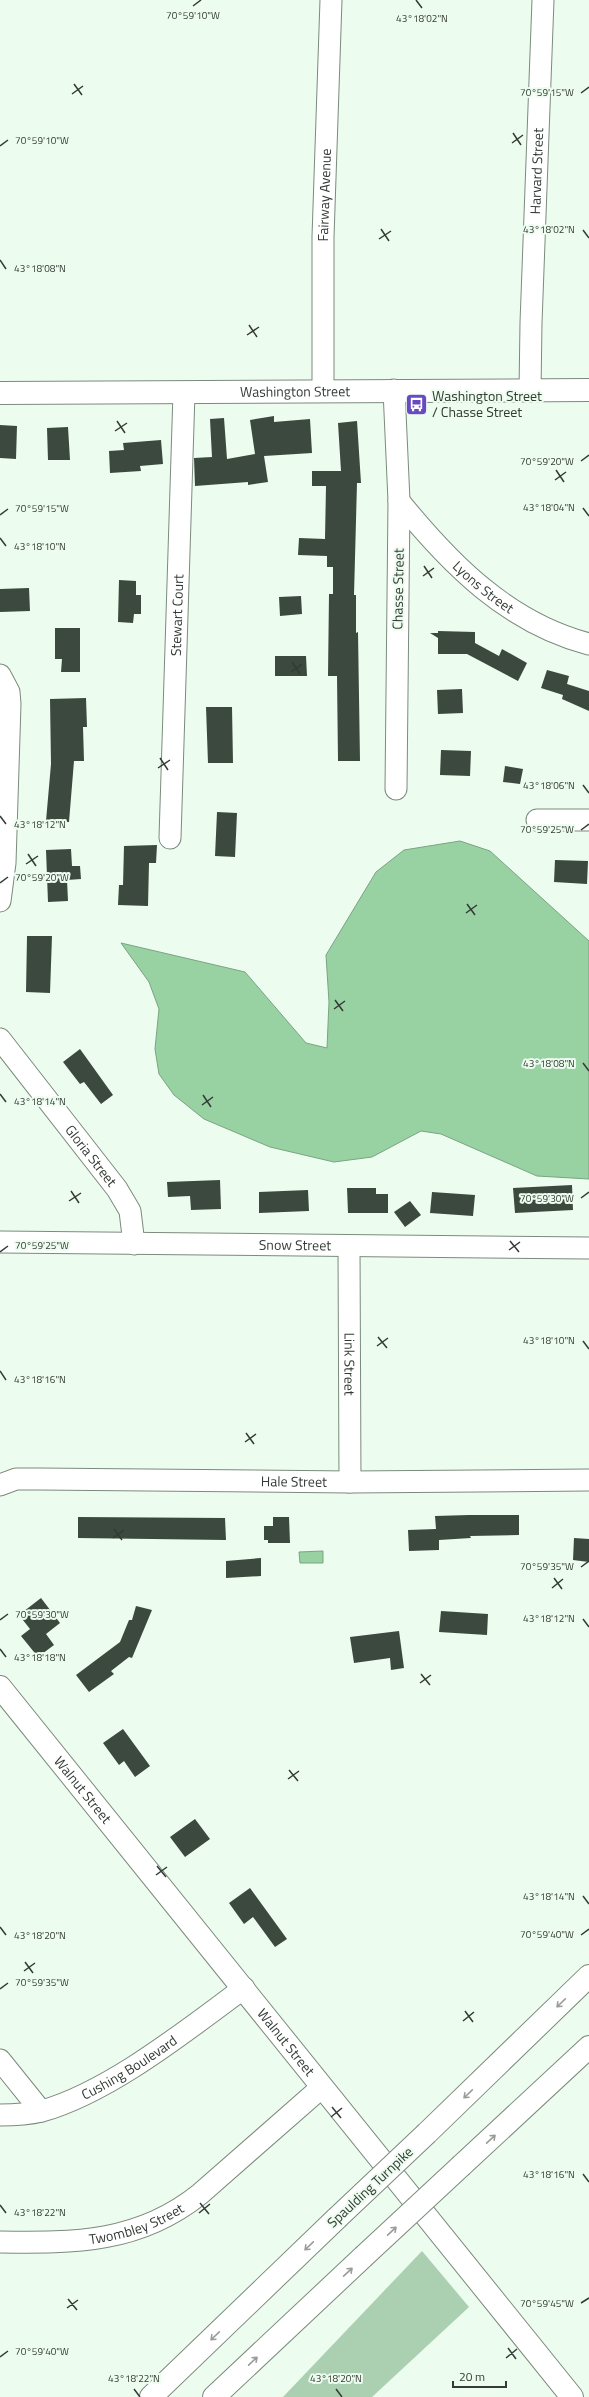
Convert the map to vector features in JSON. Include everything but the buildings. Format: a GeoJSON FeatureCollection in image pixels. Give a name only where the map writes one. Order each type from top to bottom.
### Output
{"type":"FeatureCollection","features":[{"type":"Feature","properties":{"kind":"main road","name":"Washington Street"},"geometry":{"type":"LineString","coordinates":[[0,393],[184,393],[323,390],[589,390]]}},
{"type":"Feature","properties":{"kind":"main road","name":"Walnut Street"},"geometry":{"type":"LineString","coordinates":[[0,1687],[572,2397]]}},
{"type":"Feature","properties":{"kind":"main road","name":"Spaulding Turnpike"},"geometry":{"type":"LineString","coordinates":[[151,2397],[589,1976]]}},
{"type":"Feature","properties":{"kind":"main road"},"geometry":{"type":"LineString","coordinates":[[214,2397],[589,2047]]}},
{"type":"Feature","properties":{"kind":"street","name":"Fairway Avenue"},"geometry":{"type":"LineString","coordinates":[[323,390],[323,237],[331,0]]}},
{"type":"Feature","properties":{"kind":"street","name":"Harvard Street"},"geometry":{"type":"LineString","coordinates":[[530,391],[531,323],[543,0]]}},
{"type":"Feature","properties":{"kind":"street","name":"Chasse Street"},"geometry":{"type":"LineString","coordinates":[[394,390],[398,501],[396,789]]}},
{"type":"Feature","properties":{"kind":"street","name":"Stewart Court"},"geometry":{"type":"LineString","coordinates":[[170,838],[184,393]]}},
{"type":"Feature","properties":{"kind":"street","name":"Lyons Street"},"geometry":{"type":"LineString","coordinates":[[398,501],[434,544],[490,596],[525,619],[589,644]]}},
{"type":"Feature","properties":{"kind":"street"},"geometry":{"type":"LineString","coordinates":[[0,675],[9,692],[10,704],[6,849],[0,901]]}},
{"type":"Feature","properties":{"kind":"street"},"geometry":{"type":"LineString","coordinates":[[537,820],[589,820]]}},
{"type":"Feature","properties":{"kind":"street","name":"Gloria Street"},"geometry":{"type":"LineString","coordinates":[[0,1038],[117,1189],[130,1211],[134,1244]]}},
{"type":"Feature","properties":{"kind":"street","name":"Snow Street"},"geometry":{"type":"LineString","coordinates":[[0,1242],[589,1248]]}},
{"type":"Feature","properties":{"kind":"street","name":"Link Street"},"geometry":{"type":"LineString","coordinates":[[349,1246],[350,1482]]}},
{"type":"Feature","properties":{"kind":"street","name":"Hale Street"},"geometry":{"type":"LineString","coordinates":[[0,1485],[16,1479],[350,1482],[589,1480]]}},
{"type":"Feature","properties":{"kind":"street","name":"Cushing Boulevard"},"geometry":{"type":"LineString","coordinates":[[0,2115],[41,2111],[61,2105],[104,2084],[190,2027],[244,1988]]}},
{"type":"Feature","properties":{"kind":"street"},"geometry":{"type":"LineString","coordinates":[[0,2060],[41,2111]]}},
{"type":"Feature","properties":{"kind":"street","name":"Twombley Street"},"geometry":{"type":"LineString","coordinates":[[0,2242],[40,2242],[104,2238],[125,2234],[164,2218],[182,2208],[217,2180],[322,2086]]}},
{"type":"Feature","properties":{"kind":"shaded area"},"geometry":{"type":"Polygon","coordinates":[[[460,841],[490,851],[589,941],[589,1179],[537,1176],[441,1134],[421,1131],[372,1157],[334,1162],[270,1147],[204,1119],[174,1095],[159,1074],[155,1049],[159,1009],[149,982],[121,943],[245,972],[306,1043],[327,1048],[329,1002],[326,955],[376,872],[404,850],[460,841]]]}},
{"type":"Feature","properties":{"kind":"shaded area"},"geometry":{"type":"Polygon","coordinates":[[[323,1551],[323,1563],[300,1563],[299,1552],[323,1551]]]}},
{"type":"Feature","properties":{"kind":"shaded area"},"geometry":{"type":"Polygon","coordinates":[[[422,2251],[469,2307],[372,2397],[283,2397],[422,2251]]]}},
{"type":"Feature","properties":{"kind":"place","name":"Washington Street / Chasse Street"},"geometry":{"type":"Point","coordinates":[416,404]}}]}
